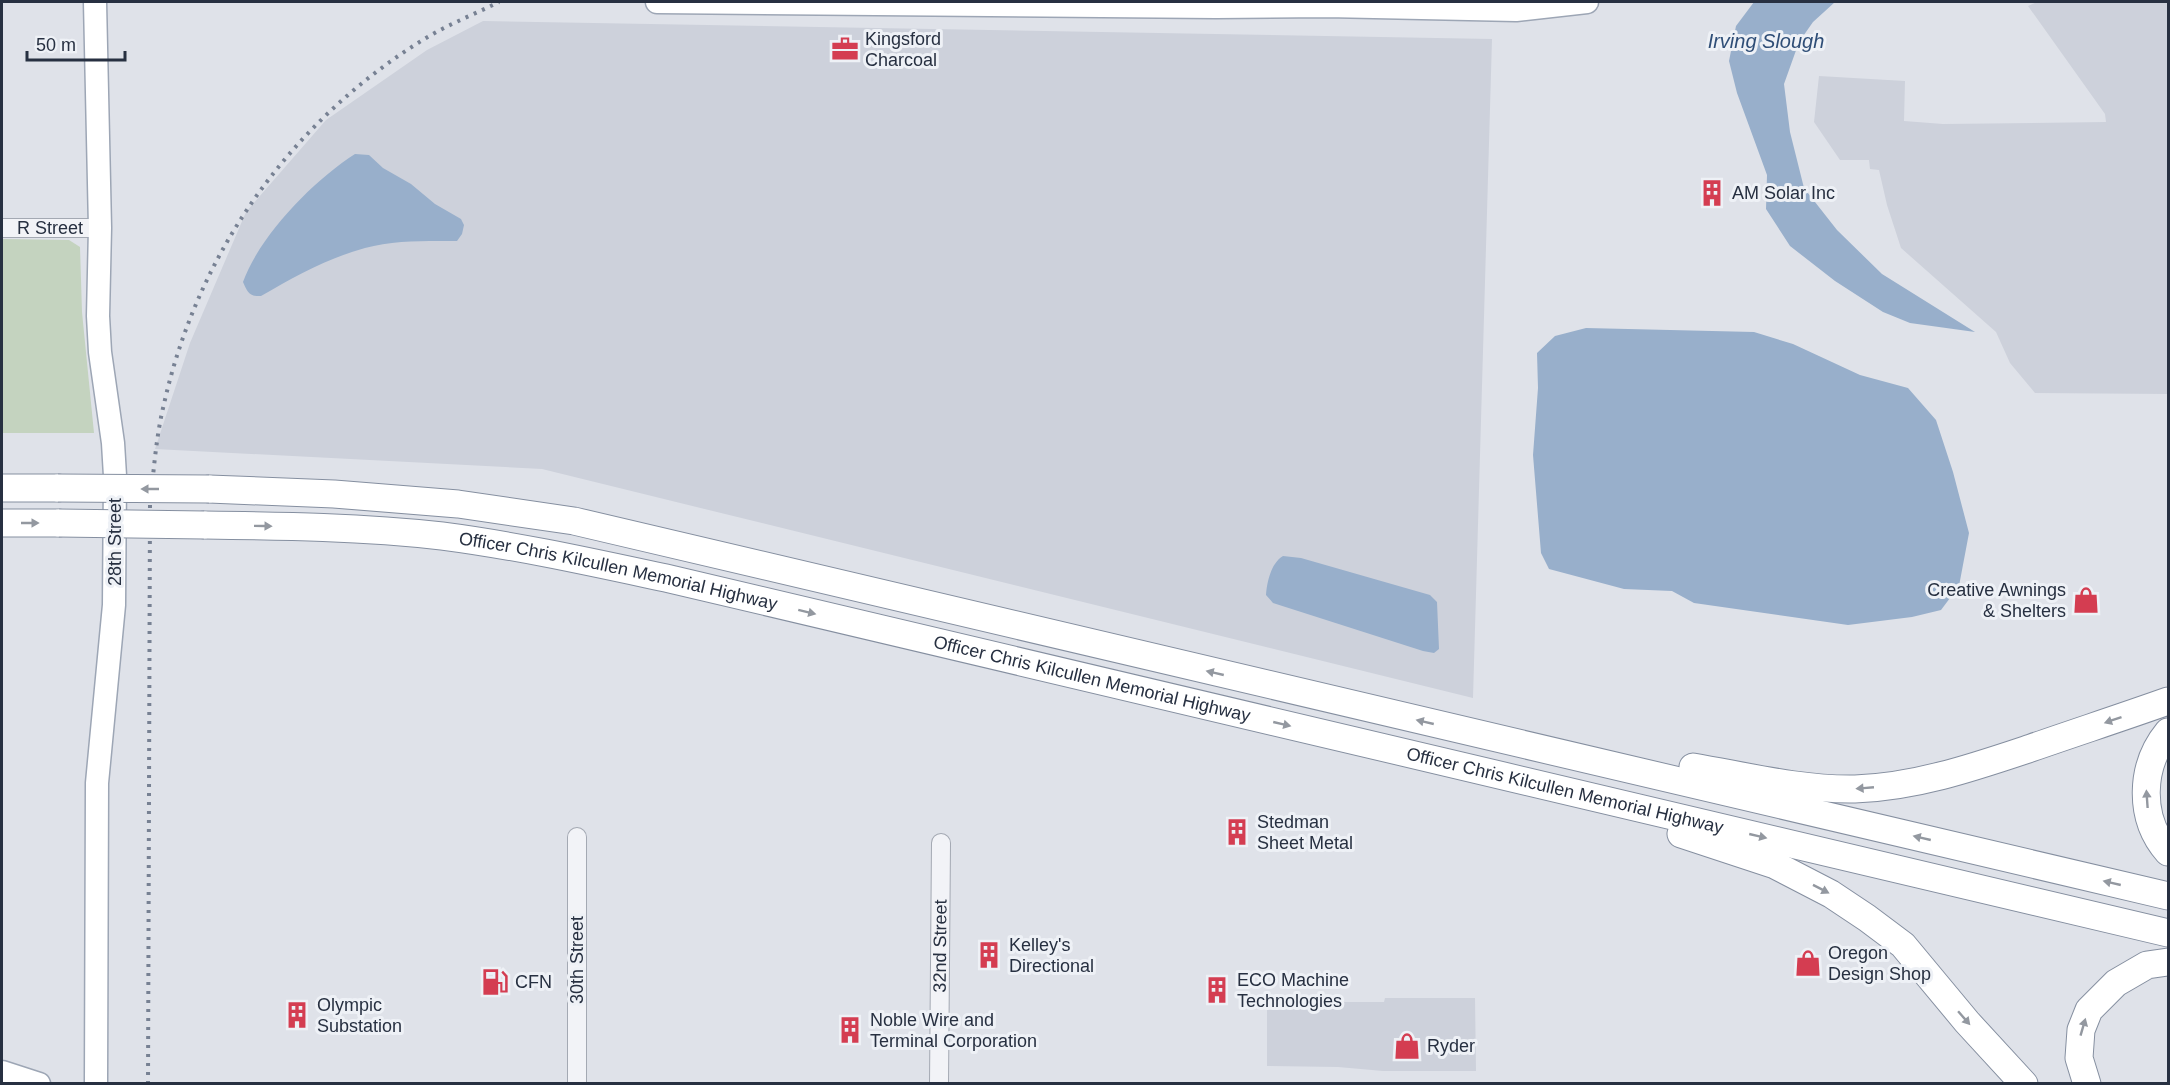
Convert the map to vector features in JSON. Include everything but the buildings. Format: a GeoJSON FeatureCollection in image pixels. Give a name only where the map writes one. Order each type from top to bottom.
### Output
{"type":"FeatureCollection","features":[{"type":"Feature","properties":{"kind":"highway","name":"Officer Chris Kilcullen Memorial Highway"},"geometry":{"type":"LineString","coordinates":[[2,488],[209,489],[334,494],[458,504],[574,521],[2169,896]]}},
{"type":"Feature","properties":{"kind":"highway","name":"Officer Chris Kilcullen Memorial Highway"},"geometry":{"type":"LineString","coordinates":[[2,523],[320,527],[441,536],[557,555],[670,579],[2169,933]]}},
{"type":"Feature","properties":{"kind":"highway"},"geometry":{"type":"LineString","coordinates":[[1467,732],[1694,767],[1772,782],[1854,789],[1897,785],[1942,776],[2169,701]]}},
{"type":"Feature","properties":{"kind":"highway"},"geometry":{"type":"LineString","coordinates":[[2169,732],[2160,743],[2152,761],[2147,779],[2146,800],[2151,824],[2162,845],[2169,852]]}},
{"type":"Feature","properties":{"kind":"highway"},"geometry":{"type":"LineString","coordinates":[[1509,778],[1775,865],[1831,894],[1903,945],[1967,1022],[2024,1083]]}},
{"type":"Feature","properties":{"kind":"highway"},"geometry":{"type":"LineString","coordinates":[[2086,1083],[2079,1058],[2081,1030],[2089,1010],[2116,983],[2147,965],[2169,962]]}},
{"type":"Feature","properties":{"kind":"main road","name":"28th Street"},"geometry":{"type":"LineString","coordinates":[[95,2],[100,352],[113,442],[115,506],[114,605],[97,783],[96,1083]]}},
{"type":"Feature","properties":{"kind":"main road"},"geometry":{"type":"LineString","coordinates":[[657,2],[1327,6],[1516,10],[1587,2]]}},
{"type":"Feature","properties":{"kind":"main road"},"geometry":{"type":"LineString","coordinates":[[2,1072],[39,1083]]}},
{"type":"Feature","properties":{"kind":"street","name":"R Street"},"geometry":{"type":"LineString","coordinates":[[2,228],[100,228]]}},
{"type":"Feature","properties":{"kind":"street","name":"30th Street"},"geometry":{"type":"LineString","coordinates":[[577,837],[577,1083]]}},
{"type":"Feature","properties":{"kind":"street","name":"32nd Street"},"geometry":{"type":"LineString","coordinates":[[939,1083],[941,843]]}},
{"type":"Feature","properties":{"kind":"shaded area"},"geometry":{"type":"Polygon","coordinates":[[[2037,2],[2168,2],[2168,394],[2035,393],[2010,363],[1996,332],[1901,248],[1887,205],[1879,170],[1870,169],[1869,160],[1840,160],[1814,122],[1819,76],[1905,81],[1904,121],[1943,124],[2106,122],[2105,114],[2028,6],[2037,2]]]}},
{"type":"Feature","properties":{"kind":"shaded area"},"geometry":{"type":"Polygon","coordinates":[[[483,21],[1492,39],[1473,698],[542,469],[155,449],[190,343],[246,212],[326,120],[427,50],[483,21]]]}},
{"type":"Feature","properties":{"kind":"shaded area"},"geometry":{"type":"Polygon","coordinates":[[[1385,998],[1475,998],[1476,1071],[1383,1071],[1338,1067],[1267,1066],[1267,1002],[1384,1002],[1385,998]]]}},
{"type":"Feature","properties":{"kind":"green space"},"geometry":{"type":"Polygon","coordinates":[[[2,239],[69,240],[80,247],[82,312],[94,433],[2,433],[2,239]]]}},
{"type":"Feature","properties":{"kind":"water","name":"Irving Slough"},"geometry":{"type":"Polygon","coordinates":[[[1754,2],[1835,2],[1813,22],[1799,42],[1784,84],[1790,132],[1804,188],[1837,230],[1882,274],[1975,332],[1910,323],[1883,312],[1835,281],[1790,246],[1766,209],[1767,175],[1737,93],[1729,61],[1736,26],[1754,2]]]}},
{"type":"Feature","properties":{"kind":"water"},"geometry":{"type":"Polygon","coordinates":[[[355,154],[369,155],[383,168],[411,184],[435,204],[461,219],[464,225],[457,241],[399,242],[376,245],[325,263],[261,296],[247,291],[243,282],[251,264],[275,228],[322,179],[355,154]]]}},
{"type":"Feature","properties":{"kind":"water"},"geometry":{"type":"Polygon","coordinates":[[[1586,328],[1754,332],[1793,344],[1860,375],[1908,388],[1936,420],[1969,533],[1959,586],[1941,610],[1912,617],[1848,625],[1694,603],[1672,591],[1624,589],[1549,569],[1541,553],[1533,455],[1538,388],[1537,353],[1555,336],[1586,328]]]}},
{"type":"Feature","properties":{"kind":"water"},"geometry":{"type":"Polygon","coordinates":[[[1283,556],[1301,558],[1430,595],[1437,602],[1439,649],[1434,653],[1423,651],[1273,603],[1266,595],[1267,584],[1275,563],[1283,556]]]}},
{"type":"Feature","properties":{"kind":"railway"},"geometry":{"type":"LineString","coordinates":[[148,1084],[150,503],[161,416],[180,348],[201,294],[227,242],[258,194],[294,149],[334,108],[378,71],[426,38],[499,2]]}},
{"type":"Feature","properties":{"kind":"place","name":"Kingsford Charcoal"},"geometry":{"type":"Point","coordinates":[845,49]}},
{"type":"Feature","properties":{"kind":"place","name":"AM Solar Inc"},"geometry":{"type":"Point","coordinates":[1712,193]}},
{"type":"Feature","properties":{"kind":"place","name":"Creative Awnings & Shelters"},"geometry":{"type":"Point","coordinates":[2086,600]}},
{"type":"Feature","properties":{"kind":"place","name":"Stedman Sheet Metal"},"geometry":{"type":"Point","coordinates":[1237,832]}},
{"type":"Feature","properties":{"kind":"place","name":"Kelley's Directional"},"geometry":{"type":"Point","coordinates":[989,955]}},
{"type":"Feature","properties":{"kind":"place","name":"Oregon Design Shop"},"geometry":{"type":"Point","coordinates":[1808,963]}},
{"type":"Feature","properties":{"kind":"place","name":"CFN"},"geometry":{"type":"Point","coordinates":[495,982]}},
{"type":"Feature","properties":{"kind":"place","name":"ECO Machine Technologies"},"geometry":{"type":"Point","coordinates":[1217,990]}},
{"type":"Feature","properties":{"kind":"place","name":"Olympic Substation"},"geometry":{"type":"Point","coordinates":[297,1015]}},
{"type":"Feature","properties":{"kind":"place","name":"Noble Wire and Terminal Corporation"},"geometry":{"type":"Point","coordinates":[850,1030]}},
{"type":"Feature","properties":{"kind":"place","name":"Ryder"},"geometry":{"type":"Point","coordinates":[1407,1046]}}]}
